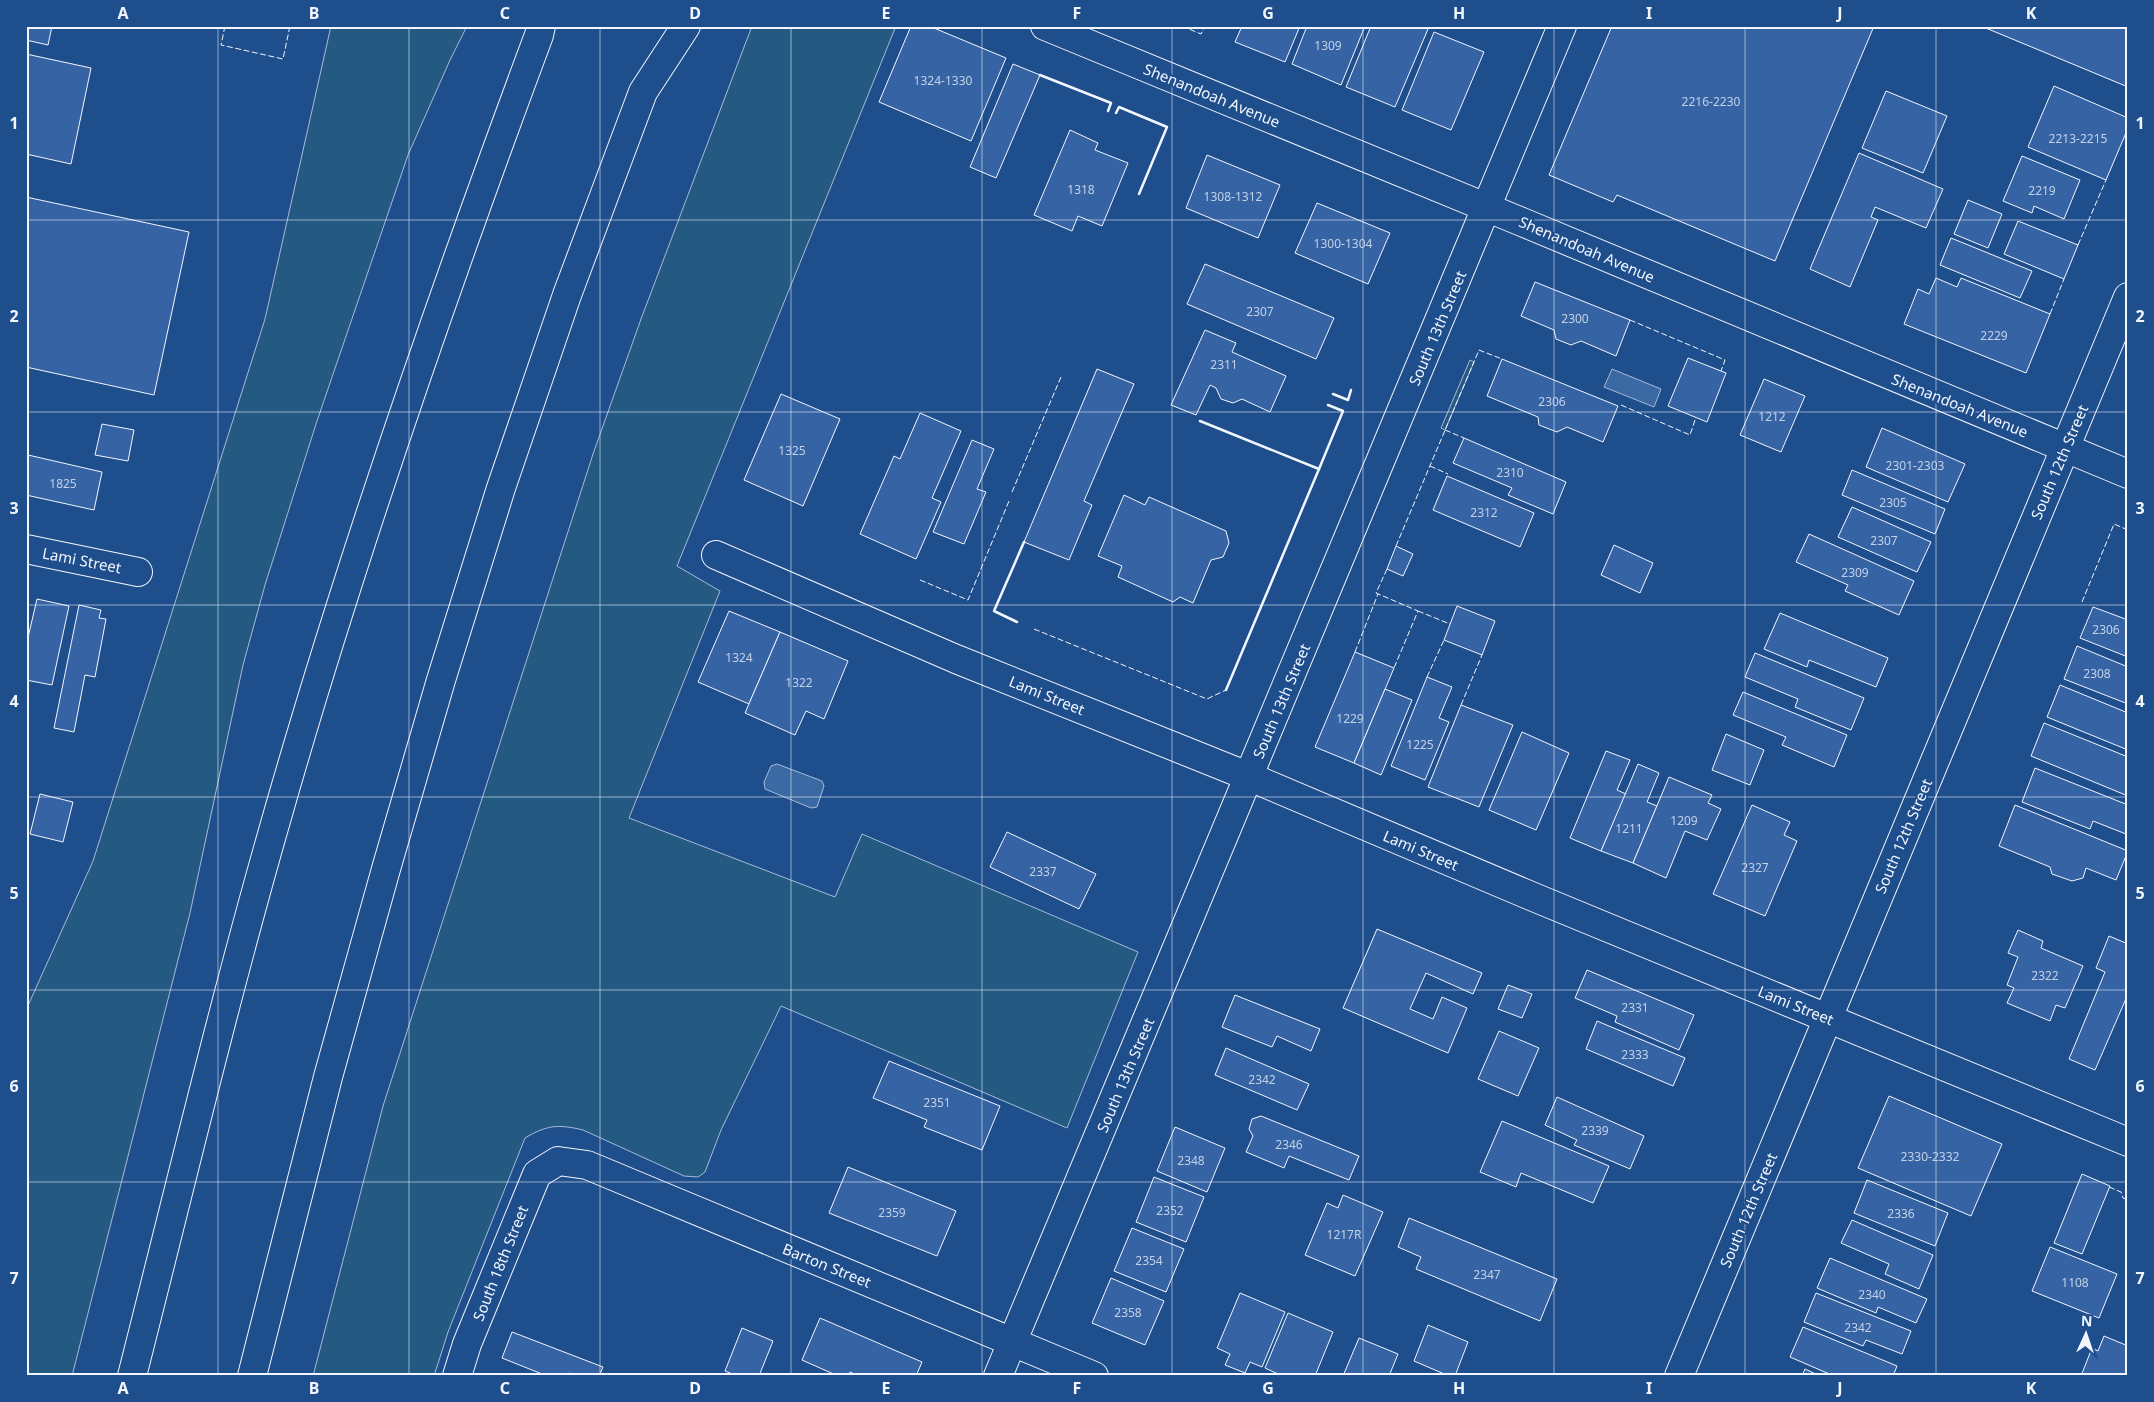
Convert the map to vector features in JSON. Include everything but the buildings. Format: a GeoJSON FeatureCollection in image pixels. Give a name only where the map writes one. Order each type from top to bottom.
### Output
{"type":"FeatureCollection","features":[{"type":"Feature","properties":{"kind":"main road"},"geometry":{"type":"LineString","coordinates":[[252,1376],[331,1068],[441,680],[501,488],[567,295],[668,26]]}},
{"type":"Feature","properties":{"kind":"main road"},"geometry":{"type":"LineString","coordinates":[[643,92],[686,26]]}},
{"type":"Feature","properties":{"kind":"main road","name":"Shenandoah Avenue"},"geometry":{"type":"LineString","coordinates":[[1044,26],[1487,207],[2128,474]]}},
{"type":"Feature","properties":{"kind":"main road","name":"South 13th Street"},"geometry":{"type":"LineString","coordinates":[[998,1376],[1250,777],[1562,26]]}},
{"type":"Feature","properties":{"kind":"main road"},"geometry":{"type":"LineString","coordinates":[[132,1376],[226,1003],[285,791],[338,614],[402,418],[470,222],[541,29]]}},
{"type":"Feature","properties":{"kind":"main road","name":"South 12th Street"},"geometry":{"type":"LineString","coordinates":[[1679,1376],[2128,297]]}},
{"type":"Feature","properties":{"kind":"main road","name":"Lami Street"},"geometry":{"type":"LineString","coordinates":[[26,549],[138,572]]}},
{"type":"Feature","properties":{"kind":"main road","name":"Lami Street"},"geometry":{"type":"LineString","coordinates":[[716,555],[956,659],[1250,777],[1530,896],[2128,1142]]}},
{"type":"Feature","properties":{"kind":"main road","name":"Barton Street"},"geometry":{"type":"LineString","coordinates":[[558,1161],[587,1165],[1094,1376]]}},
{"type":"Feature","properties":{"kind":"main road","name":"South 18th Street"},"geometry":{"type":"LineString","coordinates":[[457,1376],[467,1344],[537,1174],[558,1161]]}},
{"type":"Feature","properties":{"kind":"shaded area"},"geometry":{"type":"Polygon","coordinates":[[[331,26],[467,26],[408,155],[316,424],[265,585],[243,665],[190,913],[72,1376],[26,1376],[26,1010],[93,861],[265,319],[331,26]]]}},
{"type":"Feature","properties":{"kind":"shaded area"},"geometry":{"type":"Polygon","coordinates":[[[752,26],[896,26],[677,566],[720,591],[629,818],[835,897],[862,834],[1138,952],[1067,1128],[781,1006],[721,1130],[705,1172],[698,1177],[684,1176],[583,1130],[559,1126],[540,1130],[525,1138],[448,1332],[434,1376],[313,1376],[383,1106],[593,454],[641,319],[752,26]]]}},
{"type":"Feature","properties":{"kind":"shaded area"},"geometry":{"type":"Polygon","coordinates":[[[1470,360],[1474,362],[1445,430],[1441,428],[1470,360]]]}},
{"type":"Feature","properties":{"kind":"shaded area"},"geometry":{"type":"Polygon","coordinates":[[[1612,369],[1661,389],[1654,407],[1604,387],[1612,369]]]}},
{"type":"Feature","properties":{"kind":"shaded area"},"geometry":{"type":"Polygon","coordinates":[[[777,764],[822,781],[824,786],[817,807],[811,808],[765,789],[764,782],[771,766],[777,764]]]}},
{"type":"Feature","properties":{"kind":"fence"},"geometry":{"type":"LineString","coordinates":[[225,26],[221,45],[283,59],[290,26]]}},
{"type":"Feature","properties":{"kind":"fence"},"geometry":{"type":"LineString","coordinates":[[1182,26],[1201,34],[1205,26]]}},
{"type":"Feature","properties":{"kind":"fence"},"geometry":{"type":"LineString","coordinates":[[2078,245],[2106,180]]}},
{"type":"Feature","properties":{"kind":"fence"},"geometry":{"type":"LineString","coordinates":[[2050,314],[2064,279]]}},
{"type":"Feature","properties":{"kind":"fence"},"geometry":{"type":"LineString","coordinates":[[1630,320],[1725,360],[1721,371]]}},
{"type":"Feature","properties":{"kind":"fence"},"geometry":{"type":"LineString","coordinates":[[1396,546],[1479,350],[1502,359]]}},
{"type":"Feature","properties":{"kind":"fence"},"geometry":{"type":"LineString","coordinates":[[1012,492],[1061,377]]}},
{"type":"Feature","properties":{"kind":"fence"},"geometry":{"type":"LineString","coordinates":[[1621,405],[1690,435],[1696,417]]}},
{"type":"Feature","properties":{"kind":"fence"},"geometry":{"type":"LineString","coordinates":[[1445,430],[1464,438]]}},
{"type":"Feature","properties":{"kind":"fence"},"geometry":{"type":"LineString","coordinates":[[1430,466],[1448,474]]}},
{"type":"Feature","properties":{"kind":"fence"},"geometry":{"type":"LineString","coordinates":[[920,580],[968,600],[1009,501]]}},
{"type":"Feature","properties":{"kind":"fence"},"geometry":{"type":"LineString","coordinates":[[2082,602],[2114,524],[2128,530]]}},
{"type":"Feature","properties":{"kind":"fence"},"geometry":{"type":"LineString","coordinates":[[1387,569],[1376,593],[1418,611],[1394,668]]}},
{"type":"Feature","properties":{"kind":"fence"},"geometry":{"type":"LineString","coordinates":[[1355,652],[1378,594]]}},
{"type":"Feature","properties":{"kind":"fence"},"geometry":{"type":"LineString","coordinates":[[1418,611],[1450,624]]}},
{"type":"Feature","properties":{"kind":"fence"},"geometry":{"type":"LineString","coordinates":[[1034,629],[1207,699],[1226,690]]}},
{"type":"Feature","properties":{"kind":"fence"},"geometry":{"type":"LineString","coordinates":[[1427,677],[1444,640]]}},
{"type":"Feature","properties":{"kind":"fence"},"geometry":{"type":"LineString","coordinates":[[1461,705],[1482,655]]}},
{"type":"Feature","properties":{"kind":"fence"},"geometry":{"type":"LineString","coordinates":[[2109,1187],[2121,1192],[2123,1198],[2128,1200]]}},
{"type":"Feature","properties":{"kind":"wall"},"geometry":{"type":"LineString","coordinates":[[1040,75],[1111,103],[1108,111]]}},
{"type":"Feature","properties":{"kind":"wall"},"geometry":{"type":"LineString","coordinates":[[1116,113],[1119,107],[1167,127],[1139,194]]}},
{"type":"Feature","properties":{"kind":"wall"},"geometry":{"type":"LineString","coordinates":[[1333,394],[1348,400],[1351,390]]}},
{"type":"Feature","properties":{"kind":"wall"},"geometry":{"type":"LineString","coordinates":[[1319,469],[1343,411],[1328,405]]}},
{"type":"Feature","properties":{"kind":"wall"},"geometry":{"type":"LineString","coordinates":[[1200,421],[1319,469],[1226,690]]}},
{"type":"Feature","properties":{"kind":"wall"},"geometry":{"type":"LineString","coordinates":[[1017,622],[994,611],[1024,542]]}}]}
